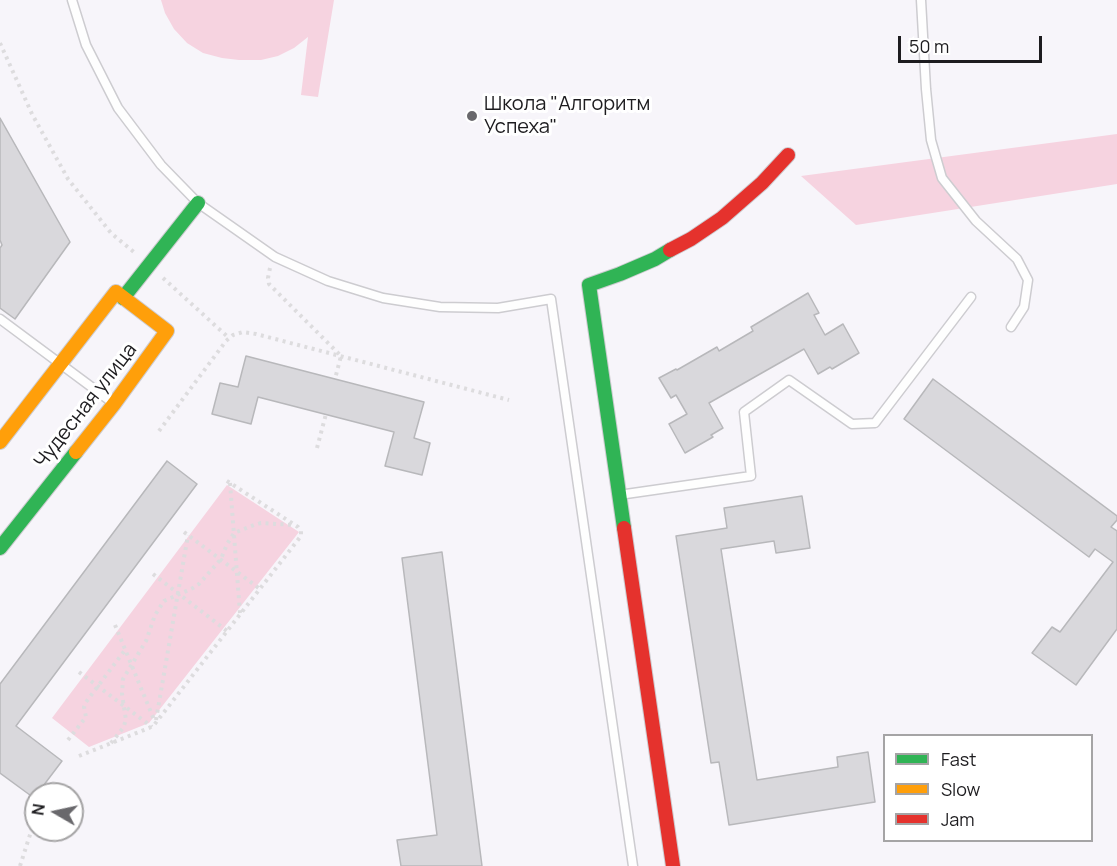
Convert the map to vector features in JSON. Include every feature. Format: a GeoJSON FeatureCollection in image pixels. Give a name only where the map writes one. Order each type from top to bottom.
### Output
{"type":"FeatureCollection","features":[{"type":"Feature","properties":{"kind":"street"},"geometry":{"type":"LineString","coordinates":[[672,866],[589,285],[655,259],[691,239],[722,218],[762,183],[788,155]]}},
{"type":"Feature","properties":{"kind":"street"},"geometry":{"type":"LineString","coordinates":[[0,442],[116,292],[123,297],[198,204]]}},
{"type":"Feature","properties":{"kind":"street","name":"Чудесная улица"},"geometry":{"type":"LineString","coordinates":[[0,548],[114,404],[167,331],[123,297]]}},
{"type":"Feature","properties":{"kind":"lane"},"geometry":{"type":"LineString","coordinates":[[72,0],[86,45],[118,108],[161,165],[198,204],[275,257],[328,281],[383,298],[440,307],[498,308],[551,299],[633,866]]}},
{"type":"Feature","properties":{"kind":"lane"},"geometry":{"type":"LineString","coordinates":[[921,0],[931,140],[942,178],[976,221],[1017,259],[1028,280],[1024,307],[1011,327]]}},
{"type":"Feature","properties":{"kind":"lane"},"geometry":{"type":"LineString","coordinates":[[619,495],[751,476],[744,412],[789,380],[852,424],[875,423],[971,297]]}},
{"type":"Feature","properties":{"kind":"lane"},"geometry":{"type":"LineString","coordinates":[[0,319],[114,404]]}},
{"type":"Feature","properties":{"kind":"path"},"geometry":{"type":"LineString","coordinates":[[0,43],[32,114],[68,179],[111,233],[229,338]]}},
{"type":"Feature","properties":{"kind":"path"},"geometry":{"type":"LineString","coordinates":[[275,257],[269,269],[269,284],[341,356]]}},
{"type":"Feature","properties":{"kind":"path"},"geometry":{"type":"LineString","coordinates":[[159,431],[229,338],[238,333],[249,332],[509,400]]}},
{"type":"Feature","properties":{"kind":"path"},"geometry":{"type":"LineString","coordinates":[[335,379],[341,356]]}},
{"type":"Feature","properties":{"kind":"path"},"geometry":{"type":"LineString","coordinates":[[317,448],[326,414]]}},
{"type":"Feature","properties":{"kind":"path"},"geometry":{"type":"LineString","coordinates":[[79,756],[152,727],[300,538],[301,531],[296,525],[224,479]]}},
{"type":"Feature","properties":{"kind":"path"},"geometry":{"type":"LineString","coordinates":[[230,483],[240,615]]}},
{"type":"Feature","properties":{"kind":"path"},"geometry":{"type":"LineString","coordinates":[[110,744],[125,724],[123,679],[146,641],[159,608],[166,599],[199,584],[221,559],[234,533],[261,524],[296,525]]}},
{"type":"Feature","properties":{"kind":"path"},"geometry":{"type":"LineString","coordinates":[[155,723],[178,594],[186,533],[260,589]]}},
{"type":"Feature","properties":{"kind":"path"},"geometry":{"type":"LineString","coordinates":[[153,574],[227,631]]}},
{"type":"Feature","properties":{"kind":"path"},"geometry":{"type":"LineString","coordinates":[[115,625],[155,723]]}},
{"type":"Feature","properties":{"kind":"path"},"geometry":{"type":"LineString","coordinates":[[68,740],[86,717],[84,705],[125,650]]}},
{"type":"Feature","properties":{"kind":"path"},"geometry":{"type":"LineString","coordinates":[[79,672],[152,727]]}},
{"type":"Feature","properties":{"kind":"path"},"geometry":{"type":"LineString","coordinates":[[20,866],[28,842]]}},
{"type":"Feature","properties":{"kind":"shaded area"},"geometry":{"type":"Polygon","coordinates":[[[161,0],[334,0],[318,97],[301,95],[308,37],[294,48],[278,56],[261,60],[222,58],[203,53],[187,43],[174,29],[161,0]]]}},
{"type":"Feature","properties":{"kind":"shaded area"},"geometry":{"type":"Polygon","coordinates":[[[1117,134],[1117,184],[856,225],[801,176],[1117,134]]]}},
{"type":"Feature","properties":{"kind":"shaded area"},"geometry":{"type":"Polygon","coordinates":[[[227,485],[299,532],[149,723],[89,747],[52,718],[227,485]]]}},
{"type":"Feature","properties":{"kind":"building"},"geometry":{"type":"Polygon","coordinates":[[[0,118],[70,242],[15,319],[0,308],[0,248],[2,245],[0,240],[0,118]]]}},
{"type":"Feature","properties":{"kind":"building"},"geometry":{"type":"Polygon","coordinates":[[[808,293],[819,313],[814,315],[825,335],[843,324],[859,353],[832,369],[830,367],[818,374],[804,349],[709,403],[723,428],[711,435],[713,437],[685,453],[669,424],[687,414],[676,395],[671,398],[659,378],[717,347],[719,351],[753,331],[751,327],[808,293]]]}},
{"type":"Feature","properties":{"kind":"building"},"geometry":{"type":"Polygon","coordinates":[[[246,356],[424,402],[414,438],[430,443],[422,475],[385,466],[394,432],[258,397],[251,424],[212,414],[220,383],[238,387],[246,356]]]}},
{"type":"Feature","properties":{"kind":"building"},"geometry":{"type":"Polygon","coordinates":[[[933,379],[1117,516],[1117,520],[1111,527],[1117,531],[1117,629],[1076,685],[1032,653],[1052,627],[1060,632],[1113,562],[1095,549],[1089,557],[904,419],[933,379]]]}},
{"type":"Feature","properties":{"kind":"building"},"geometry":{"type":"Polygon","coordinates":[[[167,461],[197,484],[16,726],[62,761],[46,782],[24,782],[24,791],[0,773],[0,684],[167,461]]]}},
{"type":"Feature","properties":{"kind":"building"},"geometry":{"type":"Polygon","coordinates":[[[802,496],[810,548],[776,553],[774,541],[721,549],[757,780],[838,767],[837,757],[868,752],[875,802],[729,825],[719,762],[711,763],[676,536],[727,528],[724,508],[802,496]]]}},
{"type":"Feature","properties":{"kind":"building"},"geometry":{"type":"Polygon","coordinates":[[[442,552],[482,866],[401,866],[397,840],[437,835],[402,558],[442,552]]]}},
{"type":"Feature","properties":{"kind":"traffic: fast"},"geometry":{"type":"LineString","coordinates":[[123,298],[198,203]]}},
{"type":"Feature","properties":{"kind":"traffic: fast"},"geometry":{"type":"LineString","coordinates":[[624,528],[589,285],[655,259],[670,250]]}},
{"type":"Feature","properties":{"kind":"traffic: fast"},"geometry":{"type":"LineString","coordinates":[[0,548],[76,452]]}},
{"type":"Feature","properties":{"kind":"traffic: slow"},"geometry":{"type":"LineString","coordinates":[[0,442],[116,292],[167,331],[76,452]]}},
{"type":"Feature","properties":{"kind":"traffic: jam"},"geometry":{"type":"LineString","coordinates":[[670,250],[722,218],[762,183],[788,155]]}},
{"type":"Feature","properties":{"kind":"traffic: jam"},"geometry":{"type":"LineString","coordinates":[[624,528],[673,866]]}},
{"type":"Feature","properties":{"kind":"place","name":"Школа \"Алгоритм Успеха\""},"geometry":{"type":"Point","coordinates":[472,116]}}]}
